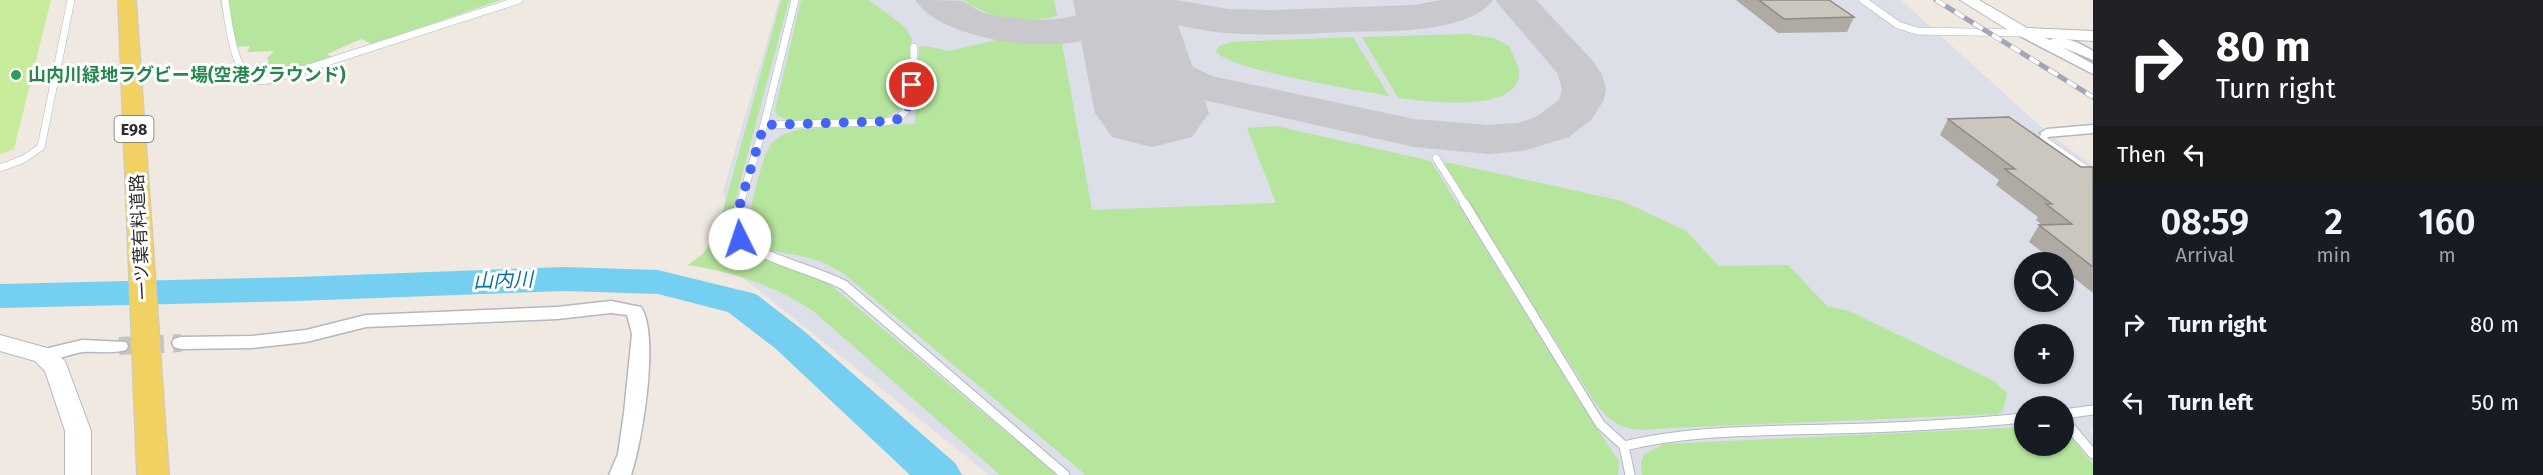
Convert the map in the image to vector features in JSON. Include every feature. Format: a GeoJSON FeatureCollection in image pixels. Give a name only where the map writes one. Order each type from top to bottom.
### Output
{"type":"FeatureCollection","features":[{"type":"Feature","properties":{"kind":"main road","name":"一ツ葉有料道路"},"geometry":{"type":"LineString","coordinates":[[127,0],[153,475]]}},
{"type":"Feature","properties":{"kind":"street"},"geometry":{"type":"LineString","coordinates":[[1968,0],[2093,70]]}},
{"type":"Feature","properties":{"kind":"street"},"geometry":{"type":"LineString","coordinates":[[2024,33],[2093,26]]}},
{"type":"Feature","properties":{"kind":"street"},"geometry":{"type":"LineString","coordinates":[[2024,33],[2093,36]]}},
{"type":"Feature","properties":{"kind":"street"},"geometry":{"type":"LineString","coordinates":[[2024,33],[2076,46],[2093,56]]}},
{"type":"Feature","properties":{"kind":"street"},"geometry":{"type":"LineString","coordinates":[[2047,133],[2093,129]]}},
{"type":"Feature","properties":{"kind":"street"},"geometry":{"type":"LineString","coordinates":[[182,343],[252,342],[306,336],[366,321],[557,313],[612,307],[635,311],[641,334],[634,413],[628,454],[620,475]]}},
{"type":"Feature","properties":{"kind":"street"},"geometry":{"type":"LineString","coordinates":[[0,343],[43,355],[57,367],[78,431],[78,475]]}},
{"type":"Feature","properties":{"kind":"street"},"geometry":{"type":"LineString","coordinates":[[43,355],[82,346],[119,346]]}},
{"type":"Feature","properties":{"kind":"lane"},"geometry":{"type":"LineString","coordinates":[[0,168],[24,159],[41,147],[71,0]]}},
{"type":"Feature","properties":{"kind":"lane"},"geometry":{"type":"LineString","coordinates":[[225,0],[236,56],[246,75],[257,80],[288,75],[519,0]]}},
{"type":"Feature","properties":{"kind":"lane"},"geometry":{"type":"LineString","coordinates":[[795,0],[764,125],[737,214],[740,239],[751,248],[821,273],[844,285],[1065,475]]}},
{"type":"Feature","properties":{"kind":"lane"},"geometry":{"type":"LineString","coordinates":[[1863,0],[1898,25],[1917,31],[2024,33]]}},
{"type":"Feature","properties":{"kind":"lane"},"geometry":{"type":"LineString","coordinates":[[764,125],[895,121],[907,112],[910,103],[914,47]]}},
{"type":"Feature","properties":{"kind":"lane"},"geometry":{"type":"LineString","coordinates":[[2047,133],[2042,139],[2093,174]]}},
{"type":"Feature","properties":{"kind":"lane"},"geometry":{"type":"LineString","coordinates":[[1436,158],[1600,424],[1624,446],[1630,475]]}},
{"type":"Feature","properties":{"kind":"lane"},"geometry":{"type":"LineString","coordinates":[[2074,413],[2093,410]]}},
{"type":"Feature","properties":{"kind":"lane"},"geometry":{"type":"LineString","coordinates":[[1624,446],[1657,438],[1711,432],[1933,427],[2014,419]]}},
{"type":"Feature","properties":{"kind":"lane"},"geometry":{"type":"LineString","coordinates":[[2074,432],[2093,454]]}},
{"type":"Feature","properties":{"kind":"shaded area"},"geometry":{"type":"Polygon","coordinates":[[[779,0],[1901,0],[2049,134],[2093,166],[2093,428],[2090,429],[2093,436],[2093,475],[989,475],[742,277],[723,191],[779,0]]]}},
{"type":"Feature","properties":{"kind":"green space","name":"山内川緑地ラグビー場(空港グラウンド)"},"geometry":{"type":"Polygon","coordinates":[[[0,0],[51,0],[14,149],[0,154],[0,0]]]}},
{"type":"Feature","properties":{"kind":"green space"},"geometry":{"type":"Polygon","coordinates":[[[220,0],[501,0],[372,44],[361,39],[327,54],[332,57],[292,70],[266,74],[260,72],[269,61],[267,58],[274,51],[247,52],[250,46],[231,47],[220,0]]]}},
{"type":"Feature","properties":{"kind":"green space"},"geometry":{"type":"Polygon","coordinates":[[[781,0],[789,0],[729,224],[732,245],[744,255],[788,265],[826,281],[1057,475],[1000,475],[813,311],[753,281],[721,271],[688,265],[704,253],[709,244],[714,243],[781,0]]]}},
{"type":"Feature","properties":{"kind":"green space"},"geometry":{"type":"Polygon","coordinates":[[[801,0],[869,0],[905,27],[912,39],[906,99],[898,111],[882,119],[791,122],[777,115],[775,110],[801,0]]]}},
{"type":"Feature","properties":{"kind":"green space"},"geometry":{"type":"Polygon","coordinates":[[[963,0],[1054,0],[1057,16],[1020,20],[996,16],[963,0]]]}},
{"type":"Feature","properties":{"kind":"green space"},"geometry":{"type":"Polygon","coordinates":[[[1468,34],[1494,38],[1509,46],[1519,72],[1515,86],[1504,95],[1488,100],[1468,102],[1398,98],[1362,37],[1468,34]]]}},
{"type":"Feature","properties":{"kind":"green space"},"geometry":{"type":"Polygon","coordinates":[[[1061,37],[1092,210],[1276,203],[1247,128],[1276,126],[1431,161],[1586,412],[1619,461],[1618,475],[1086,475],[844,274],[818,261],[762,247],[749,235],[747,225],[761,169],[768,149],[779,138],[802,129],[915,124],[919,47],[949,51],[1001,39],[1061,37]]]}},
{"type":"Feature","properties":{"kind":"green space"},"geometry":{"type":"Polygon","coordinates":[[[1353,37],[1389,96],[1270,73],[1227,59],[1216,52],[1219,46],[1232,42],[1353,37]]]}},
{"type":"Feature","properties":{"kind":"green space"},"geometry":{"type":"Polygon","coordinates":[[[1444,163],[1622,201],[1686,231],[1719,266],[1788,265],[1827,306],[1849,311],[1994,381],[2007,393],[2003,411],[1998,414],[1647,430],[1619,425],[1611,420],[1594,401],[1444,163]]]}},
{"type":"Feature","properties":{"kind":"green space"},"geometry":{"type":"Polygon","coordinates":[[[2014,428],[2014,456],[2074,456],[2074,440],[2093,465],[2093,475],[1642,475],[1641,463],[1644,454],[1664,444],[2014,428]]]}},
{"type":"Feature","properties":{"kind":"building"},"geometry":{"type":"Polygon","coordinates":[[[1759,0],[1829,0],[1854,17],[1784,19],[1759,0]]]}},
{"type":"Feature","properties":{"kind":"building"},"geometry":{"type":"Polygon","coordinates":[[[2009,117],[2081,167],[2093,167],[2093,267],[2039,225],[2072,224],[2046,204],[2052,204],[2005,169],[2015,169],[1948,119],[2009,117]]]}},
{"type":"Feature","properties":{"kind":"waterway","name":"山内川"},"geometry":{"type":"LineString","coordinates":[[0,296],[297,289],[564,279],[658,282],[742,303],[790,340],[939,475]]}},
{"type":"Feature","properties":{"kind":"taxiway"},"geometry":{"type":"LineString","coordinates":[[934,0],[958,16],[974,23],[1010,30],[1032,31],[1076,29],[1096,23],[1111,14],[1121,0]]}},
{"type":"Feature","properties":{"kind":"taxiway"},"geometry":{"type":"LineString","coordinates":[[1141,0],[1184,15],[1250,22],[1428,16],[1447,12],[1474,0]]}},
{"type":"Feature","properties":{"kind":"taxiway"},"geometry":{"type":"LineString","coordinates":[[1134,45],[1170,74],[1212,90],[1414,133],[1488,140],[1523,136],[1552,127],[1575,110],[1582,100],[1584,90],[1577,69],[1514,0]]}},
{"type":"Feature","properties":{"kind":"runway"},"geometry":{"type":"LineString","coordinates":[[1121,0],[1152,113]]}},
{"type":"Feature","properties":{"kind":"tunnel"},"geometry":{"type":"LineString","coordinates":[[119,346],[181,343]]}},
{"type":"Feature","properties":{"kind":"railway"},"geometry":{"type":"LineString","coordinates":[[1936,0],[2093,97]]}},
{"type":"Feature","properties":{"kind":"place","name":"山内川緑地ラグビー場(空港グラウンド)"},"geometry":{"type":"Point","coordinates":[16,75]}},
{"type":"Feature","properties":{"kind":"route"},"geometry":{"type":"LineString","coordinates":[[740,239],[737,214],[764,125],[895,121],[907,112],[912,85]]}}]}
